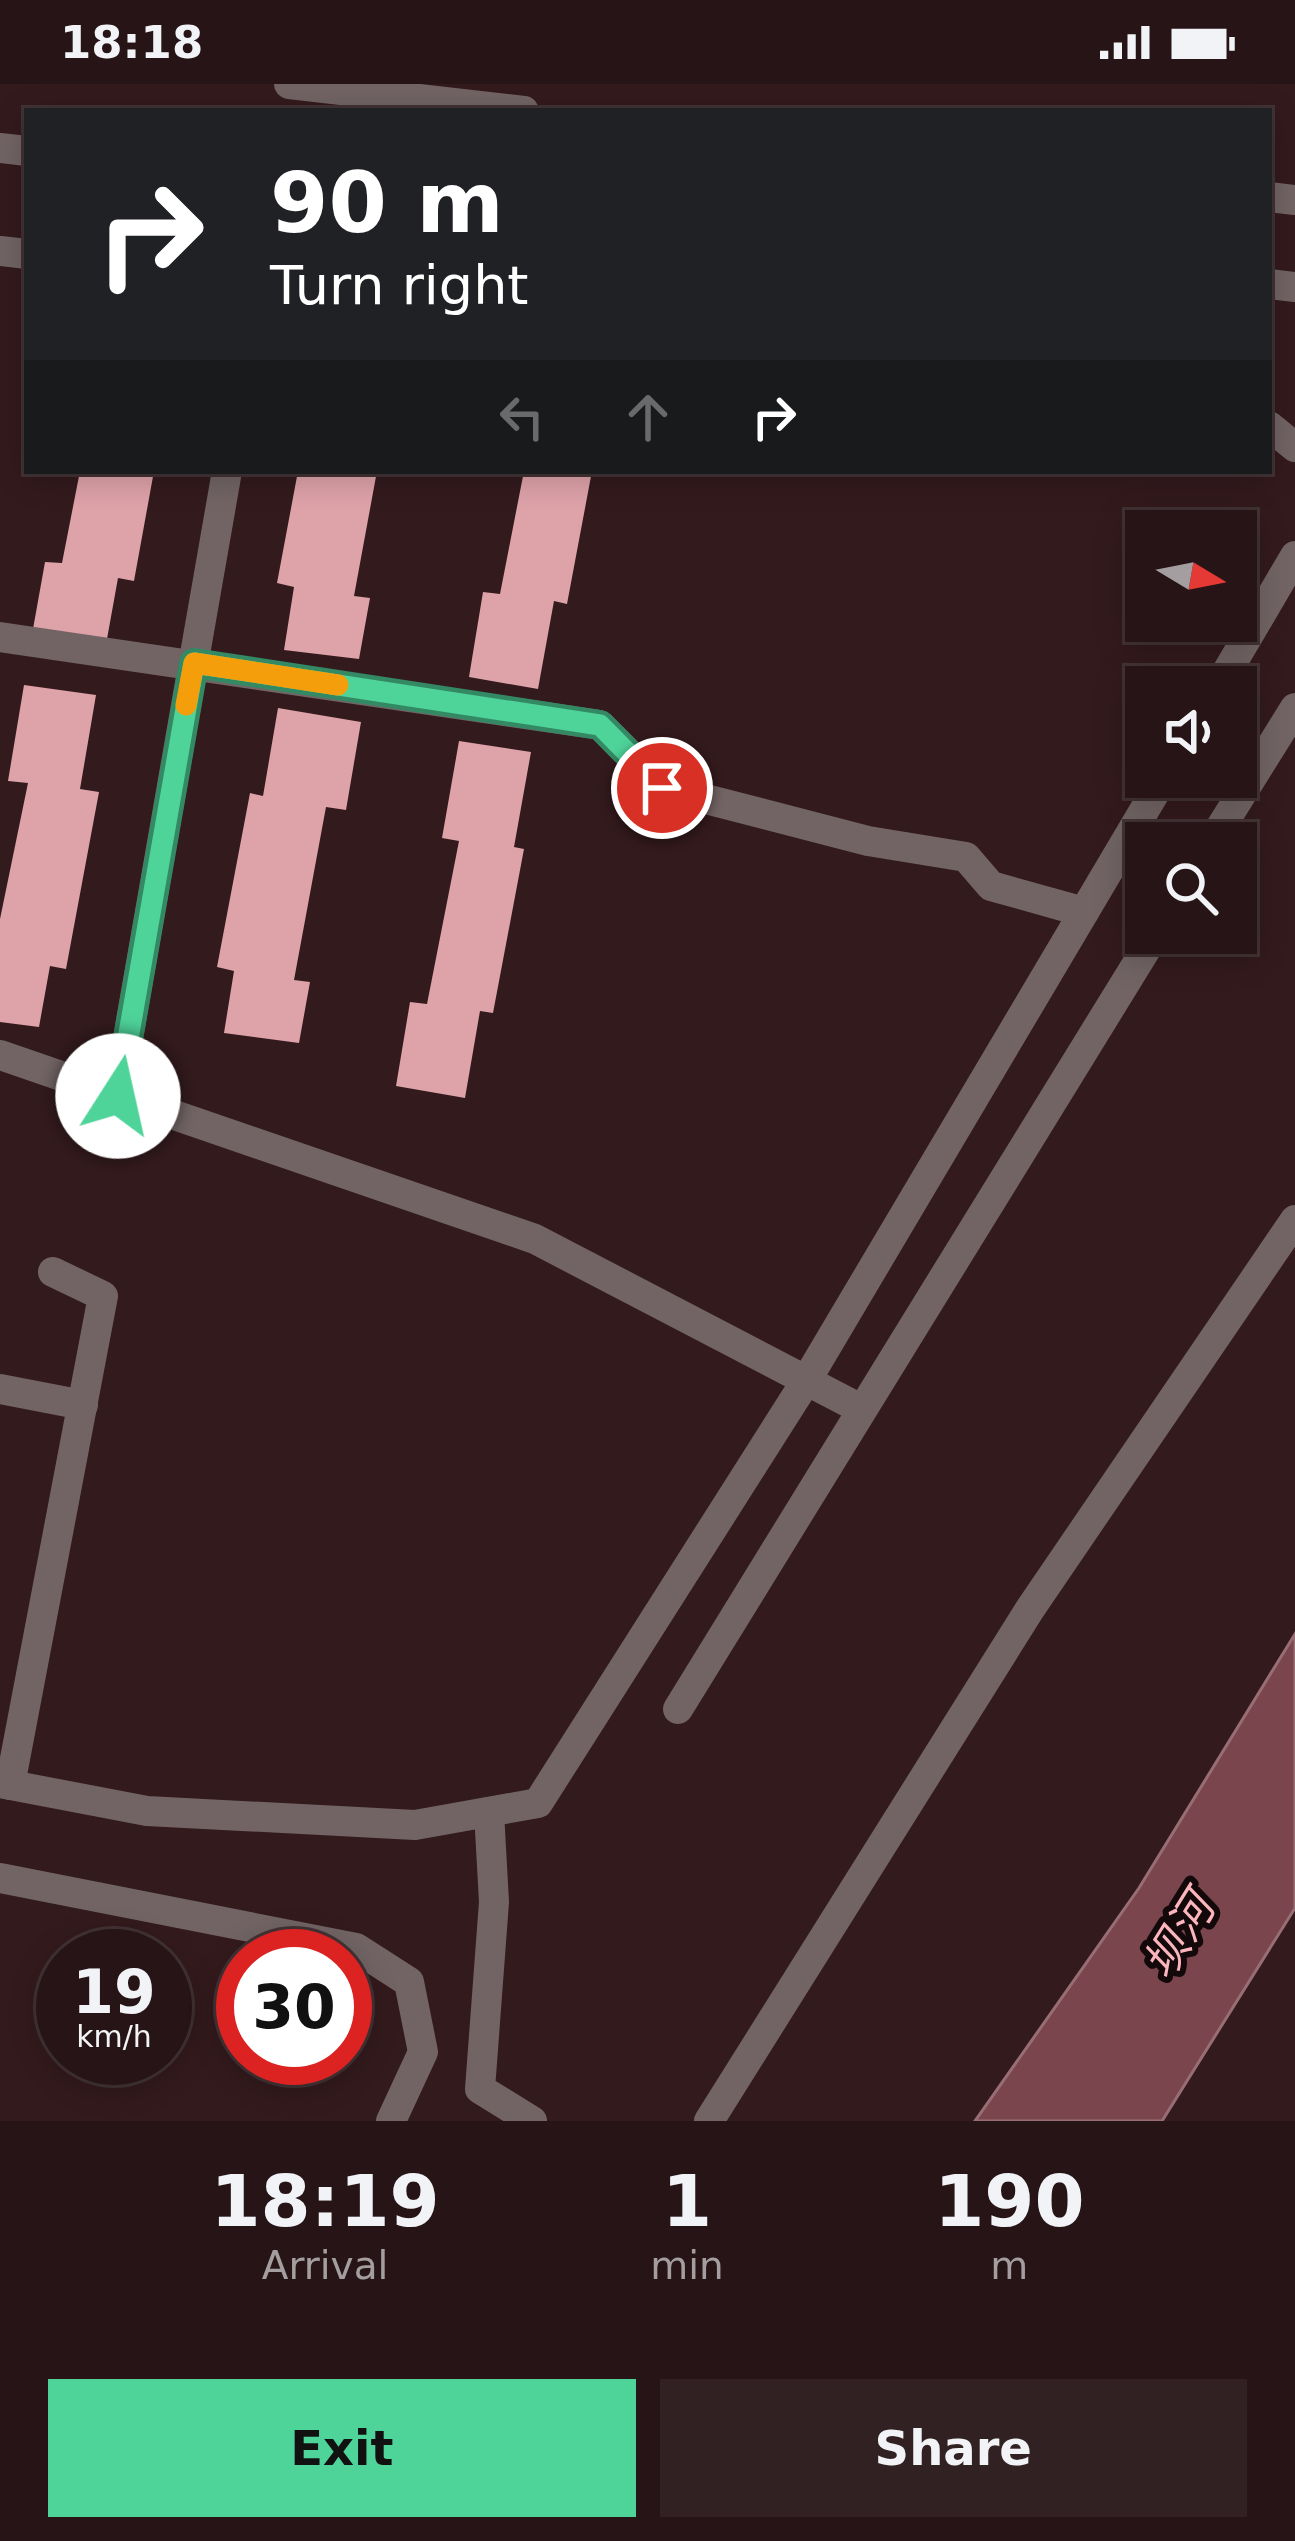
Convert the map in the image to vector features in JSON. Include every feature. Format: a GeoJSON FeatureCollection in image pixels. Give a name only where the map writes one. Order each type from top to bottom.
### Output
{"type":"FeatureCollection","features":[{"type":"Feature","properties":{"kind":"street"},"geometry":{"type":"LineString","coordinates":[[290,84],[498,108]]}},
{"type":"Feature","properties":{"kind":"street"},"geometry":{"type":"LineString","coordinates":[[118,1096],[226,474]]}},
{"type":"Feature","properties":{"kind":"street"},"geometry":{"type":"LineString","coordinates":[[1230,666],[1295,556]]}},
{"type":"Feature","properties":{"kind":"street"},"geometry":{"type":"LineString","coordinates":[[0,637],[600,725],[662,788],[868,841],[966,857],[991,886],[1084,912]]}},
{"type":"Feature","properties":{"kind":"street"},"geometry":{"type":"LineString","coordinates":[[1224,822],[1295,708]]}},
{"type":"Feature","properties":{"kind":"street"},"geometry":{"type":"LineString","coordinates":[[53,1271],[104,1296],[5,1784],[147,1811],[415,1825],[538,1803],[806,1381],[1152,798]]}},
{"type":"Feature","properties":{"kind":"street"},"geometry":{"type":"LineString","coordinates":[[678,1709],[1143,954]]}},
{"type":"Feature","properties":{"kind":"street"},"geometry":{"type":"LineString","coordinates":[[0,1055],[535,1240],[861,1409]]}},
{"type":"Feature","properties":{"kind":"street"},"geometry":{"type":"LineString","coordinates":[[709,2121],[1030,1609],[1295,1220]]}},
{"type":"Feature","properties":{"kind":"street"},"geometry":{"type":"LineString","coordinates":[[0,1389],[83,1405]]}},
{"type":"Feature","properties":{"kind":"street"},"geometry":{"type":"LineString","coordinates":[[489,1812],[494,1902],[480,2089],[532,2121]]}},
{"type":"Feature","properties":{"kind":"street"},"geometry":{"type":"LineString","coordinates":[[0,1878],[356,1948],[409,1982],[423,2052],[391,2121]]}},
{"type":"Feature","properties":{"kind":"water","name":"坝河"},"geometry":{"type":"Polygon","coordinates":[[[1295,1634],[1295,1908],[1162,2121],[975,2121],[1139,1888],[1295,1634]]]}},
{"type":"Feature","properties":{"kind":"building"},"geometry":{"type":"Polygon","coordinates":[[[79,474],[153,474],[134,581],[118,578],[107,639],[33,629],[45,562],[62,563],[79,474]]]}},
{"type":"Feature","properties":{"kind":"building"},"geometry":{"type":"Polygon","coordinates":[[[297,474],[376,474],[354,596],[370,598],[359,659],[284,650],[294,587],[277,583],[297,474]]]}},
{"type":"Feature","properties":{"kind":"building"},"geometry":{"type":"Polygon","coordinates":[[[523,474],[591,474],[567,604],[554,601],[538,689],[469,677],[483,592],[500,594],[523,474]]]}},
{"type":"Feature","properties":{"kind":"building"},"geometry":{"type":"Polygon","coordinates":[[[24,685],[96,695],[80,789],[99,792],[66,969],[50,966],[39,1027],[0,1022],[0,919],[28,783],[8,781],[24,685]]]}},
{"type":"Feature","properties":{"kind":"building"},"geometry":{"type":"Polygon","coordinates":[[[278,708],[361,722],[346,810],[326,807],[294,980],[310,982],[299,1043],[224,1033],[234,971],[217,967],[250,793],[263,796],[278,708]]]}},
{"type":"Feature","properties":{"kind":"building"},"geometry":{"type":"Polygon","coordinates":[[[459,741],[531,752],[514,847],[524,849],[493,1013],[480,1011],[465,1098],[396,1086],[410,1002],[427,1004],[459,841],[442,838],[459,741]]]}},
{"type":"Feature","properties":{"kind":"slow traffic"},"geometry":{"type":"LineString","coordinates":[[186,705],[194,663],[338,685]]}},
{"type":"Feature","properties":{"kind":"route"},"geometry":{"type":"LineString","coordinates":[[118,1096],[194,663],[600,725],[662,788]]}}]}
